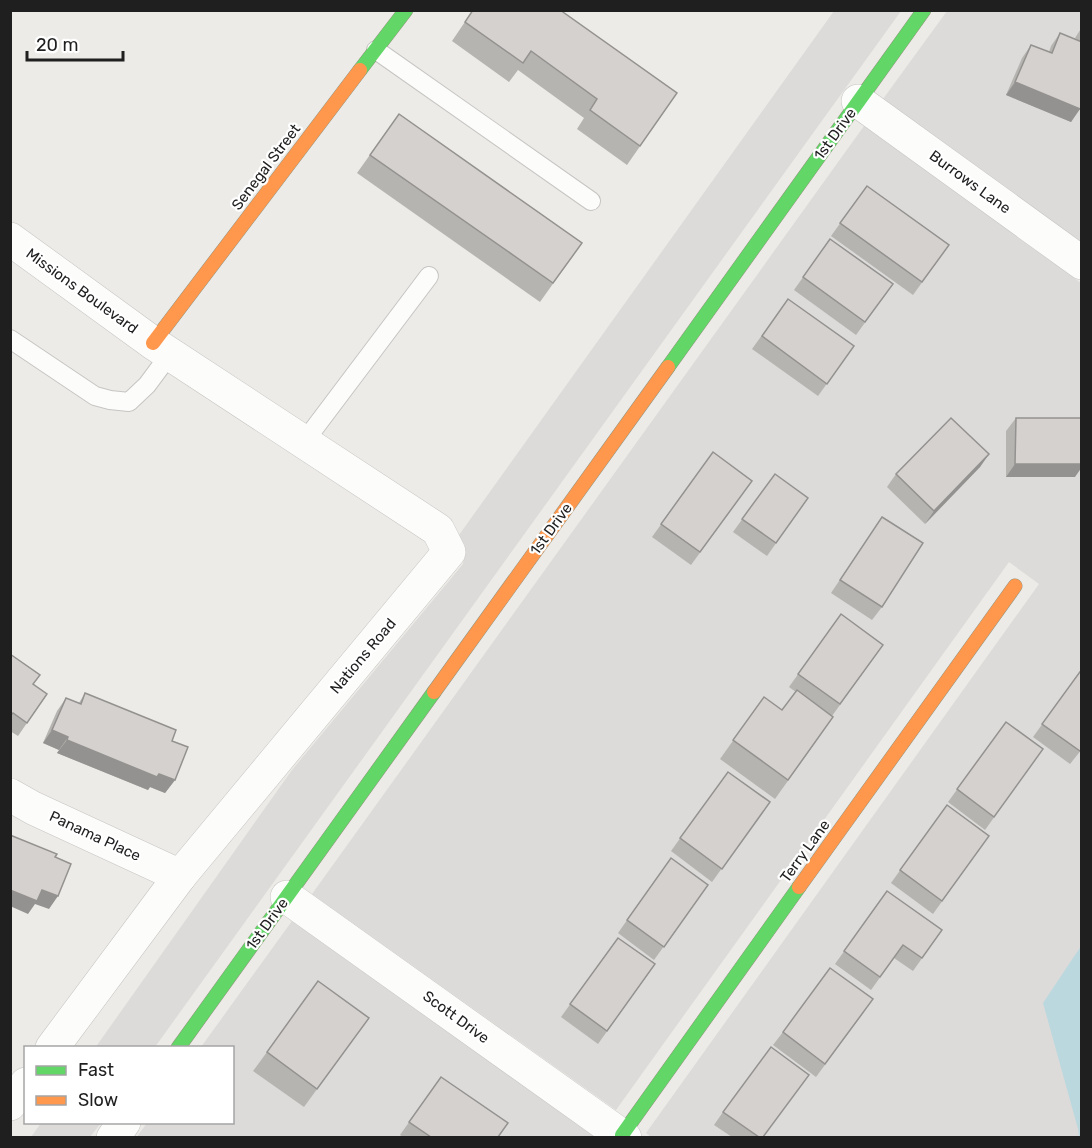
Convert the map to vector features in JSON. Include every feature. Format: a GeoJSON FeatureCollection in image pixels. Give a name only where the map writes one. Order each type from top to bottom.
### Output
{"type":"FeatureCollection","features":[{"type":"Feature","properties":{"kind":"street","name":"Senegal Street"},"geometry":{"type":"LineString","coordinates":[[162,348],[406,10]]}},
{"type":"Feature","properties":{"kind":"street","name":"1st Drive"},"geometry":{"type":"LineString","coordinates":[[179,1046],[924,10]]}},
{"type":"Feature","properties":{"kind":"street","name":"Burrows Lane"},"geometry":{"type":"LineString","coordinates":[[858,101],[1082,263]]}},
{"type":"Feature","properties":{"kind":"street","name":"Missions Boulevard"},"geometry":{"type":"LineString","coordinates":[[10,239],[162,348]]}},
{"type":"Feature","properties":{"kind":"street","name":"Nations Road"},"geometry":{"type":"LineString","coordinates":[[53,1046],[180,876],[448,552],[438,530],[162,348]]}},
{"type":"Feature","properties":{"kind":"street","name":"Terry Lane"},"geometry":{"type":"LineString","coordinates":[[623,1136],[1015,586]]}},
{"type":"Feature","properties":{"kind":"street","name":"Panama Place"},"geometry":{"type":"LineString","coordinates":[[10,795],[33,808],[180,876]]}},
{"type":"Feature","properties":{"kind":"street","name":"Scott Drive"},"geometry":{"type":"LineString","coordinates":[[287,897],[623,1136]]}},
{"type":"Feature","properties":{"kind":"street"},"geometry":{"type":"LineString","coordinates":[[10,1104],[24,1086]]}},
{"type":"Feature","properties":{"kind":"street"},"geometry":{"type":"LineString","coordinates":[[113,1137],[123,1124]]}},
{"type":"Feature","properties":{"kind":"lane"},"geometry":{"type":"LineString","coordinates":[[376,50],[591,201]]}},
{"type":"Feature","properties":{"kind":"lane"},"geometry":{"type":"LineString","coordinates":[[304,442],[429,276]]}},
{"type":"Feature","properties":{"kind":"lane"},"geometry":{"type":"LineString","coordinates":[[10,339],[95,396],[129,402],[147,385],[162,348]]}},
{"type":"Feature","properties":{"kind":"shaded area"},"geometry":{"type":"Polygon","coordinates":[[[834,11],[901,11],[156,1046],[96,1046],[292,770],[463,564],[465,546],[459,535],[834,11]]]}},
{"type":"Feature","properties":{"kind":"shaded area"},"geometry":{"type":"Polygon","coordinates":[[[947,11],[1081,11],[1081,242],[883,99],[947,11]]]}},
{"type":"Feature","properties":{"kind":"shaded area"},"geometry":{"type":"Polygon","coordinates":[[[864,126],[1081,283],[1081,946],[1076,954],[1079,1137],[652,1138],[646,1133],[1039,584],[1009,562],[616,1110],[312,894],[864,126]]]}},
{"type":"Feature","properties":{"kind":"shaded area"},"geometry":{"type":"Polygon","coordinates":[[[292,921],[596,1138],[136,1138],[146,1124],[234,1124],[234,1046],[202,1046],[292,921]]]}},
{"type":"Feature","properties":{"kind":"shaded area"},"geometry":{"type":"Polygon","coordinates":[[[40,1124],[100,1124],[90,1137],[31,1137],[40,1124]]]}},
{"type":"Feature","properties":{"kind":"water"},"geometry":{"type":"Polygon","coordinates":[[[1081,946],[1082,1137],[1079,1138],[1043,1003],[1081,946]]]}},
{"type":"Feature","properties":{"kind":"building"},"geometry":{"type":"Polygon","coordinates":[[[473,10],[560,10],[677,93],[640,146],[590,110],[597,99],[531,51],[523,63],[465,22],[473,10]]]}},
{"type":"Feature","properties":{"kind":"building"},"geometry":{"type":"Polygon","coordinates":[[[1060,33],[1082,42],[1082,105],[1080,109],[1015,82],[1031,45],[1052,53],[1060,33]]]}},
{"type":"Feature","properties":{"kind":"building"},"geometry":{"type":"Polygon","coordinates":[[[399,114],[582,243],[553,283],[370,155],[399,114]]]}},
{"type":"Feature","properties":{"kind":"building"},"geometry":{"type":"Polygon","coordinates":[[[867,186],[949,245],[922,282],[840,223],[867,186]]]}},
{"type":"Feature","properties":{"kind":"building"},"geometry":{"type":"Polygon","coordinates":[[[830,239],[893,284],[865,322],[803,277],[830,239]]]}},
{"type":"Feature","properties":{"kind":"building"},"geometry":{"type":"Polygon","coordinates":[[[788,299],[854,346],[827,384],[762,336],[788,299]]]}},
{"type":"Feature","properties":{"kind":"building"},"geometry":{"type":"Polygon","coordinates":[[[951,418],[989,454],[934,511],[896,474],[951,418]]]}},
{"type":"Feature","properties":{"kind":"building"},"geometry":{"type":"Polygon","coordinates":[[[1016,418],[1082,418],[1082,464],[1015,464],[1016,418]]]}},
{"type":"Feature","properties":{"kind":"building"},"geometry":{"type":"Polygon","coordinates":[[[713,452],[752,481],[700,552],[661,524],[713,452]]]}},
{"type":"Feature","properties":{"kind":"building"},"geometry":{"type":"Polygon","coordinates":[[[775,474],[808,498],[776,543],[742,519],[775,474]]]}},
{"type":"Feature","properties":{"kind":"building"},"geometry":{"type":"Polygon","coordinates":[[[882,517],[923,543],[882,607],[840,580],[882,517]]]}},
{"type":"Feature","properties":{"kind":"building"},"geometry":{"type":"Polygon","coordinates":[[[841,614],[883,645],[840,704],[798,674],[841,614]]]}},
{"type":"Feature","properties":{"kind":"building"},"geometry":{"type":"Polygon","coordinates":[[[10,654],[40,675],[33,684],[47,694],[27,723],[13,713],[10,716],[10,654]]]}},
{"type":"Feature","properties":{"kind":"building"},"geometry":{"type":"Polygon","coordinates":[[[1082,669],[1082,749],[1080,751],[1042,724],[1082,669]]]}},
{"type":"Feature","properties":{"kind":"building"},"geometry":{"type":"Polygon","coordinates":[[[797,690],[833,717],[788,780],[733,740],[764,697],[782,710],[797,690]]]}},
{"type":"Feature","properties":{"kind":"building"},"geometry":{"type":"Polygon","coordinates":[[[85,693],[176,730],[172,741],[188,747],[175,780],[159,774],[157,777],[67,740],[68,737],[52,730],[66,698],[81,704],[85,693]]]}},
{"type":"Feature","properties":{"kind":"building"},"geometry":{"type":"Polygon","coordinates":[[[1006,722],[1043,749],[994,817],[957,789],[1006,722]]]}},
{"type":"Feature","properties":{"kind":"building"},"geometry":{"type":"Polygon","coordinates":[[[728,772],[770,802],[722,869],[680,838],[728,772]]]}},
{"type":"Feature","properties":{"kind":"building"},"geometry":{"type":"Polygon","coordinates":[[[947,805],[989,836],[942,901],[900,870],[947,805]]]}},
{"type":"Feature","properties":{"kind":"building"},"geometry":{"type":"Polygon","coordinates":[[[10,835],[57,854],[55,857],[71,864],[58,896],[42,890],[37,901],[10,890],[10,835]]]}},
{"type":"Feature","properties":{"kind":"building"},"geometry":{"type":"Polygon","coordinates":[[[671,858],[708,885],[664,947],[627,920],[671,858]]]}},
{"type":"Feature","properties":{"kind":"building"},"geometry":{"type":"Polygon","coordinates":[[[887,891],[942,930],[922,958],[903,945],[880,977],[844,951],[887,891]]]}},
{"type":"Feature","properties":{"kind":"building"},"geometry":{"type":"Polygon","coordinates":[[[618,938],[655,964],[607,1031],[570,1004],[618,938]]]}},
{"type":"Feature","properties":{"kind":"building"},"geometry":{"type":"Polygon","coordinates":[[[830,968],[873,999],[825,1064],[783,1032],[830,968]]]}},
{"type":"Feature","properties":{"kind":"building"},"geometry":{"type":"Polygon","coordinates":[[[318,981],[369,1018],[317,1089],[267,1052],[318,981]]]}},
{"type":"Feature","properties":{"kind":"building"},"geometry":{"type":"Polygon","coordinates":[[[771,1047],[809,1075],[763,1137],[759,1137],[723,1112],[771,1047]]]}},
{"type":"Feature","properties":{"kind":"building"},"geometry":{"type":"Polygon","coordinates":[[[441,1077],[508,1123],[498,1137],[431,1137],[409,1122],[441,1077]]]}},
{"type":"Feature","properties":{"kind":"traffic: fast"},"geometry":{"type":"LineString","coordinates":[[360,70],[406,10]]}},
{"type":"Feature","properties":{"kind":"traffic: fast"},"geometry":{"type":"LineString","coordinates":[[668,367],[924,10]]}},
{"type":"Feature","properties":{"kind":"traffic: fast"},"geometry":{"type":"LineString","coordinates":[[179,1046],[434,692]]}},
{"type":"Feature","properties":{"kind":"traffic: fast"},"geometry":{"type":"LineString","coordinates":[[622,1135],[799,887]]}},
{"type":"Feature","properties":{"kind":"traffic: slow"},"geometry":{"type":"LineString","coordinates":[[153,343],[360,70]]}},
{"type":"Feature","properties":{"kind":"traffic: slow"},"geometry":{"type":"LineString","coordinates":[[434,692],[668,367]]}},
{"type":"Feature","properties":{"kind":"traffic: slow"},"geometry":{"type":"LineString","coordinates":[[799,887],[1015,586]]}}]}
